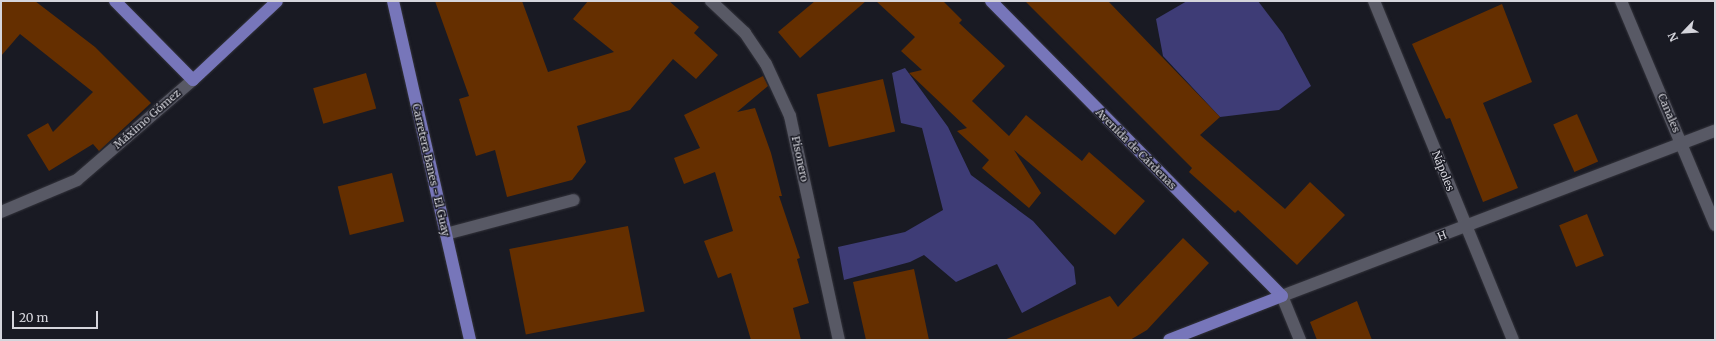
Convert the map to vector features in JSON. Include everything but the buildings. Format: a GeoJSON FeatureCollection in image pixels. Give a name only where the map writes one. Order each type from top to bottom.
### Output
{"type":"FeatureCollection","features":[{"type":"Feature","properties":{"kind":"main road"},"geometry":{"type":"LineString","coordinates":[[115,1],[193,80]]}},
{"type":"Feature","properties":{"kind":"main road","name":"Máximo Gómez"},"geometry":{"type":"LineString","coordinates":[[193,80],[277,1]]}},
{"type":"Feature","properties":{"kind":"main road","name":"Carretera Banes - El Guay"},"geometry":{"type":"LineString","coordinates":[[393,1],[470,340]]}},
{"type":"Feature","properties":{"kind":"main road","name":"Avenida de Cárdenas"},"geometry":{"type":"LineString","coordinates":[[991,1],[1282,296]]}},
{"type":"Feature","properties":{"kind":"main road","name":"H"},"geometry":{"type":"LineString","coordinates":[[1169,340],[1282,296]]}},
{"type":"Feature","properties":{"kind":"street","name":"Pisonero"},"geometry":{"type":"LineString","coordinates":[[711,1],[745,33],[770,71],[790,116],[839,340]]}},
{"type":"Feature","properties":{"kind":"street","name":"Nápoles"},"geometry":{"type":"LineString","coordinates":[[1374,1],[1513,340]]}},
{"type":"Feature","properties":{"kind":"street","name":"Canales"},"geometry":{"type":"LineString","coordinates":[[1621,1],[1715,225]]}},
{"type":"Feature","properties":{"kind":"street","name":"Máximo Gómez"},"geometry":{"type":"LineString","coordinates":[[1,212],[77,180],[193,80]]}},
{"type":"Feature","properties":{"kind":"street","name":"H"},"geometry":{"type":"LineString","coordinates":[[1282,296],[1715,131]]}},
{"type":"Feature","properties":{"kind":"street"},"geometry":{"type":"LineString","coordinates":[[446,234],[574,200]]}},
{"type":"Feature","properties":{"kind":"street"},"geometry":{"type":"LineString","coordinates":[[1282,296],[1300,340]]}},
{"type":"Feature","properties":{"kind":"shaded area"},"geometry":{"type":"Polygon","coordinates":[[[1187,1],[1258,1],[1283,34],[1311,86],[1279,110],[1220,117],[1163,56],[1156,19],[1187,1]]]}},
{"type":"Feature","properties":{"kind":"shaded area"},"geometry":{"type":"Polygon","coordinates":[[[905,68],[948,127],[971,175],[1033,221],[1074,267],[1076,284],[1022,313],[997,264],[956,282],[924,255],[910,262],[844,280],[838,247],[905,232],[943,210],[922,128],[901,123],[892,73],[905,68]]]}}]}
